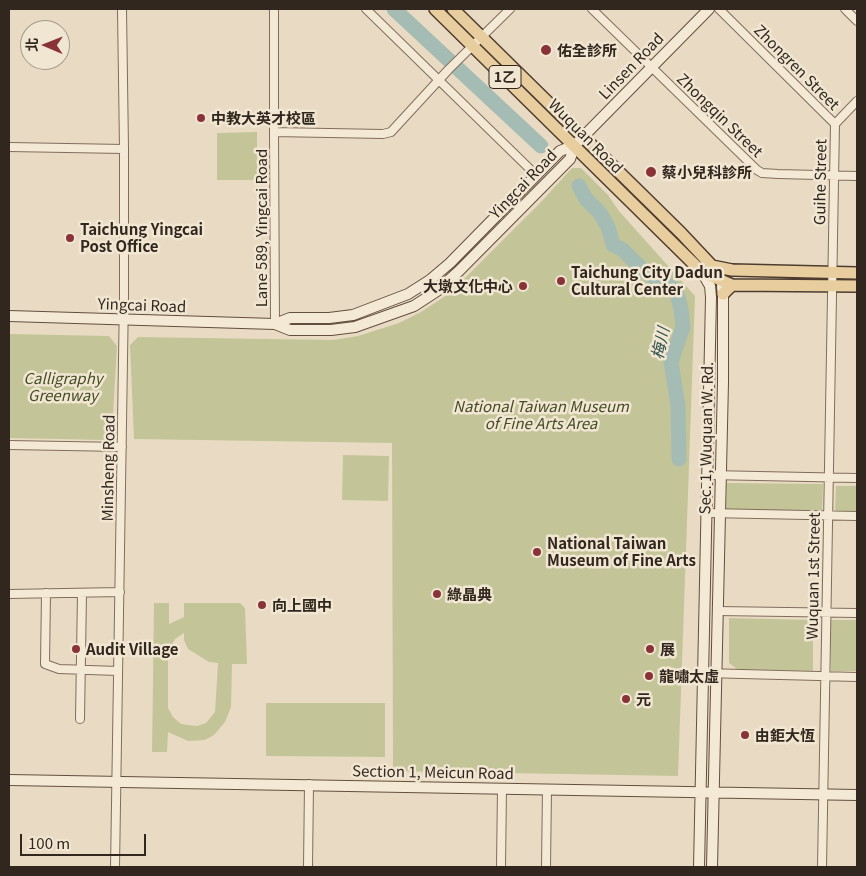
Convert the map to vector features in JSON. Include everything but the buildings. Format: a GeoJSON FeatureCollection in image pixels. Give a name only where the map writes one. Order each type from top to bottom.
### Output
{"type":"FeatureCollection","features":[{"type":"Feature","properties":{"kind":"main road","name":"Wuquan Road"},"geometry":{"type":"LineString","coordinates":[[435,9],[574,145],[707,269],[732,286]]}},
{"type":"Feature","properties":{"kind":"main road","name":"Wuquan Road"},"geometry":{"type":"LineString","coordinates":[[454,9],[583,136],[707,269]]}},
{"type":"Feature","properties":{"kind":"main road","name":"Linsen Road"},"geometry":{"type":"LineString","coordinates":[[574,145],[709,9]]}},
{"type":"Feature","properties":{"kind":"main road","name":"Yingcai Road"},"geometry":{"type":"LineString","coordinates":[[275,324],[290,318],[329,318],[354,314],[408,294],[430,280],[450,263],[560,151],[574,145]]}},
{"type":"Feature","properties":{"kind":"main road","name":"Yingcai Road"},"geometry":{"type":"LineString","coordinates":[[9,316],[275,324],[290,330],[331,330],[355,327],[414,306],[437,291],[570,159],[574,145]]}},
{"type":"Feature","properties":{"kind":"main road"},"geometry":{"type":"LineString","coordinates":[[707,269],[857,273]]}},
{"type":"Feature","properties":{"kind":"main road","name":"Sec. 1, Wuquan W. Rd."},"geometry":{"type":"LineString","coordinates":[[699,867],[709,475],[711,291],[707,269]]}},
{"type":"Feature","properties":{"kind":"main road"},"geometry":{"type":"LineString","coordinates":[[711,291],[720,279],[732,270]]}},
{"type":"Feature","properties":{"kind":"main road","name":"Sec. 1, Wuquan W. Rd."},"geometry":{"type":"LineString","coordinates":[[712,867],[723,294],[720,279]]}},
{"type":"Feature","properties":{"kind":"main road"},"geometry":{"type":"LineString","coordinates":[[723,294],[732,286],[857,286]]}},
{"type":"Feature","properties":{"kind":"main road","name":"Section 1, Meicun Road"},"geometry":{"type":"LineString","coordinates":[[9,780],[857,795]]}},
{"type":"Feature","properties":{"kind":"street","name":"Minsheng Road"},"geometry":{"type":"LineString","coordinates":[[116,867],[124,319],[122,9]]}},
{"type":"Feature","properties":{"kind":"street","name":"Lane 589, Yingcai Road"},"geometry":{"type":"LineString","coordinates":[[274,9],[275,324]]}},
{"type":"Feature","properties":{"kind":"street"},"geometry":{"type":"LineString","coordinates":[[366,9],[536,176]]}},
{"type":"Feature","properties":{"kind":"street"},"geometry":{"type":"LineString","coordinates":[[274,132],[383,134],[391,132],[439,80],[510,9]]}},
{"type":"Feature","properties":{"kind":"street","name":"Zhongqin Street"},"geometry":{"type":"LineString","coordinates":[[592,9],[757,170],[773,174],[857,176]]}},
{"type":"Feature","properties":{"kind":"street","name":"Zhongren Street"},"geometry":{"type":"LineString","coordinates":[[719,9],[835,124]]}},
{"type":"Feature","properties":{"kind":"street"},"geometry":{"type":"LineString","coordinates":[[845,9],[857,21]]}},
{"type":"Feature","properties":{"kind":"street","name":"Guihe Street"},"geometry":{"type":"LineString","coordinates":[[832,286],[835,124],[857,101]]}},
{"type":"Feature","properties":{"kind":"street"},"geometry":{"type":"LineString","coordinates":[[9,147],[124,149]]}},
{"type":"Feature","properties":{"kind":"street","name":"Wuquan 1st Street"},"geometry":{"type":"LineString","coordinates":[[822,867],[832,286]]}},
{"type":"Feature","properties":{"kind":"street"},"geometry":{"type":"LineString","coordinates":[[9,445],[122,447]]}},
{"type":"Feature","properties":{"kind":"street"},"geometry":{"type":"LineString","coordinates":[[709,475],[857,478]]}},
{"type":"Feature","properties":{"kind":"street"},"geometry":{"type":"LineString","coordinates":[[708,513],[857,516]]}},
{"type":"Feature","properties":{"kind":"street"},"geometry":{"type":"LineString","coordinates":[[9,594],[120,592]]}},
{"type":"Feature","properties":{"kind":"street"},"geometry":{"type":"LineString","coordinates":[[46,593],[45,664],[59,669],[118,671]]}},
{"type":"Feature","properties":{"kind":"street"},"geometry":{"type":"LineString","coordinates":[[80,720],[82,593]]}},
{"type":"Feature","properties":{"kind":"street"},"geometry":{"type":"LineString","coordinates":[[717,611],[857,613]]}},
{"type":"Feature","properties":{"kind":"street"},"geometry":{"type":"LineString","coordinates":[[704,673],[857,677]]}},
{"type":"Feature","properties":{"kind":"street"},"geometry":{"type":"LineString","coordinates":[[308,867],[309,784]]}},
{"type":"Feature","properties":{"kind":"street"},"geometry":{"type":"LineString","coordinates":[[501,867],[502,788]]}},
{"type":"Feature","properties":{"kind":"street"},"geometry":{"type":"LineString","coordinates":[[546,867],[547,789]]}},
{"type":"Feature","properties":{"kind":"green space"},"geometry":{"type":"Polygon","coordinates":[[[257,132],[257,180],[217,180],[217,133],[257,132]]]}},
{"type":"Feature","properties":{"kind":"green space","name":"National Taiwan Museum of Fine Arts Area"},"geometry":{"type":"Polygon","coordinates":[[[572,168],[581,168],[608,195],[619,211],[695,296],[678,776],[393,771],[392,443],[134,439],[130,345],[138,337],[333,340],[358,336],[399,323],[421,312],[450,293],[541,202],[572,168]]]}},
{"type":"Feature","properties":{"kind":"green space","name":"Calligraphy Greenway"},"geometry":{"type":"Polygon","coordinates":[[[9,334],[109,336],[117,346],[112,432],[104,440],[9,438],[9,334]]]}},
{"type":"Feature","properties":{"kind":"green space"},"geometry":{"type":"Polygon","coordinates":[[[343,455],[389,456],[388,501],[342,500],[343,455]]]}},
{"type":"Feature","properties":{"kind":"green space"},"geometry":{"type":"Polygon","coordinates":[[[727,483],[823,484],[822,514],[726,512],[727,483]]]}},
{"type":"Feature","properties":{"kind":"green space"},"geometry":{"type":"Polygon","coordinates":[[[836,486],[857,486],[857,513],[835,512],[836,486]]]}},
{"type":"Feature","properties":{"kind":"green space"},"geometry":{"type":"Polygon","coordinates":[[[154,603],[169,603],[169,624],[184,617],[184,603],[240,603],[245,608],[247,664],[232,664],[231,707],[225,722],[214,735],[205,740],[188,741],[168,732],[167,752],[152,752],[154,603]],[[184,633],[175,639],[168,652],[168,708],[173,717],[181,724],[197,726],[206,723],[215,712],[218,663],[209,662],[188,649],[184,640],[184,633]]]}},
{"type":"Feature","properties":{"kind":"green space"},"geometry":{"type":"Polygon","coordinates":[[[729,618],[813,620],[813,671],[737,669],[729,663],[729,618]]]}},
{"type":"Feature","properties":{"kind":"green space"},"geometry":{"type":"Polygon","coordinates":[[[831,620],[857,620],[857,671],[831,671],[831,620]]]}},
{"type":"Feature","properties":{"kind":"green space"},"geometry":{"type":"Polygon","coordinates":[[[266,703],[385,703],[385,757],[266,756],[266,703]]]}},
{"type":"Feature","properties":{"kind":"waterway","name":"梅川"},"geometry":{"type":"LineString","coordinates":[[394,9],[541,146]]}},
{"type":"Feature","properties":{"kind":"waterway","name":"梅川"},"geometry":{"type":"LineString","coordinates":[[579,186],[586,199],[600,213],[608,227],[613,245],[622,249],[645,272],[676,290],[683,327],[671,362],[678,405],[679,459]]}},
{"type":"Feature","properties":{"kind":"place","name":"佑全診所"},"geometry":{"type":"Point","coordinates":[546,50]}},
{"type":"Feature","properties":{"kind":"place","name":"中教大英才校區"},"geometry":{"type":"Point","coordinates":[201,118]}},
{"type":"Feature","properties":{"kind":"place","name":"蔡小兒科診所"},"geometry":{"type":"Point","coordinates":[651,172]}},
{"type":"Feature","properties":{"kind":"place","name":"Taichung Yingcai Post Office"},"geometry":{"type":"Point","coordinates":[70,238]}},
{"type":"Feature","properties":{"kind":"place","name":"Taichung City Dadun Cultural Center"},"geometry":{"type":"Point","coordinates":[561,281]}},
{"type":"Feature","properties":{"kind":"place","name":"大墩文化中心"},"geometry":{"type":"Point","coordinates":[523,286]}},
{"type":"Feature","properties":{"kind":"place","name":"National Taiwan Museum of Fine Arts"},"geometry":{"type":"Point","coordinates":[537,552]}},
{"type":"Feature","properties":{"kind":"place","name":"綠晶典"},"geometry":{"type":"Point","coordinates":[437,594]}},
{"type":"Feature","properties":{"kind":"place","name":"向上國中"},"geometry":{"type":"Point","coordinates":[262,605]}},
{"type":"Feature","properties":{"kind":"place","name":"Audit Village"},"geometry":{"type":"Point","coordinates":[76,649]}},
{"type":"Feature","properties":{"kind":"place","name":"展"},"geometry":{"type":"Point","coordinates":[650,649]}},
{"type":"Feature","properties":{"kind":"place","name":"龍嘯太虛"},"geometry":{"type":"Point","coordinates":[649,676]}},
{"type":"Feature","properties":{"kind":"place","name":"元"},"geometry":{"type":"Point","coordinates":[626,699]}},
{"type":"Feature","properties":{"kind":"place","name":"由鉅大恆"},"geometry":{"type":"Point","coordinates":[745,735]}}]}
